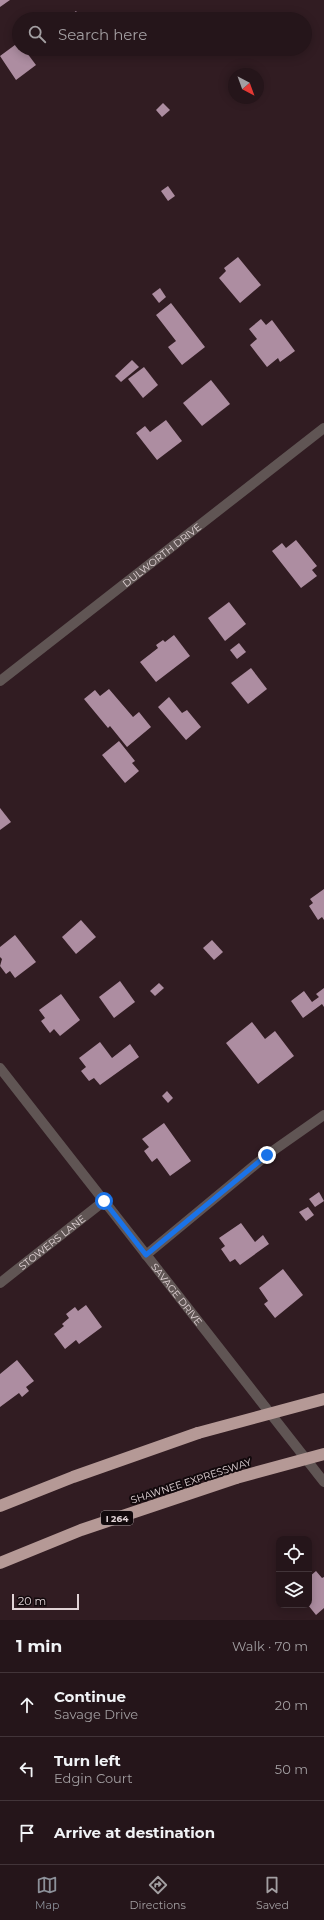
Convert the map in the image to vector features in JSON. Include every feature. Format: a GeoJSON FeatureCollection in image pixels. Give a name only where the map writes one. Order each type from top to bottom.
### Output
{"type":"FeatureCollection","features":[{"type":"Feature","properties":{"kind":"highway"},"geometry":{"type":"LineString","coordinates":[[0,1506],[73,1476],[198,1433],[324,1399]]}},
{"type":"Feature","properties":{"kind":"highway","name":"SHAWNEE EXPRESSWAY"},"geometry":{"type":"LineString","coordinates":[[0,1563],[82,1530],[236,1478],[324,1454]]}},
{"type":"Feature","properties":{"kind":"street","name":"DULWORTH DRIVE"},"geometry":{"type":"LineString","coordinates":[[0,681],[324,428]]}},
{"type":"Feature","properties":{"kind":"street","name":"SAVAGE DRIVE"},"geometry":{"type":"LineString","coordinates":[[0,1068],[324,1482]]}},
{"type":"Feature","properties":{"kind":"street"},"geometry":{"type":"LineString","coordinates":[[146,1255],[267,1155],[324,1115]]}},
{"type":"Feature","properties":{"kind":"street","name":"STOWERS LANE"},"geometry":{"type":"LineString","coordinates":[[0,1283],[104,1201]]}},
{"type":"Feature","properties":{"kind":"building"},"geometry":{"type":"Polygon","coordinates":[[[0,0],[10,0],[0,7],[0,0]]]}},
{"type":"Feature","properties":{"kind":"building"},"geometry":{"type":"Polygon","coordinates":[[[12,47],[12,56],[29,56],[36,65],[16,80],[0,56],[12,47]]]}},
{"type":"Feature","properties":{"kind":"building"},"geometry":{"type":"Polygon","coordinates":[[[163,103],[170,110],[162,117],[156,110],[163,103]]]}},
{"type":"Feature","properties":{"kind":"building"},"geometry":{"type":"Polygon","coordinates":[[[168,186],[175,196],[168,201],[161,191],[168,186]]]}},
{"type":"Feature","properties":{"kind":"building"},"geometry":{"type":"Polygon","coordinates":[[[238,257],[261,285],[240,303],[219,278],[226,271],[224,268],[238,257]]]}},
{"type":"Feature","properties":{"kind":"building"},"geometry":{"type":"Polygon","coordinates":[[[160,288],[166,297],[159,303],[152,294],[160,288]]]}},
{"type":"Feature","properties":{"kind":"building"},"geometry":{"type":"Polygon","coordinates":[[[171,303],[205,347],[182,365],[168,347],[176,341],[156,315],[171,303]]]}},
{"type":"Feature","properties":{"kind":"building"},"geometry":{"type":"Polygon","coordinates":[[[261,319],[266,325],[272,320],[295,351],[280,362],[278,358],[267,367],[250,345],[257,339],[249,329],[261,319]]]}},
{"type":"Feature","properties":{"kind":"building"},"geometry":{"type":"Polygon","coordinates":[[[132,360],[139,367],[121,382],[115,376],[132,360]]]}},
{"type":"Feature","properties":{"kind":"building"},"geometry":{"type":"Polygon","coordinates":[[[144,367],[158,385],[143,398],[128,379],[144,367]]]}},
{"type":"Feature","properties":{"kind":"building"},"geometry":{"type":"Polygon","coordinates":[[[211,380],[230,404],[202,426],[183,403],[211,380]]]}},
{"type":"Feature","properties":{"kind":"building"},"geometry":{"type":"Polygon","coordinates":[[[166,420],[182,441],[157,460],[136,433],[145,426],[150,432],[166,420]]]}},
{"type":"Feature","properties":{"kind":"building"},"geometry":{"type":"Polygon","coordinates":[[[296,540],[317,566],[312,570],[317,576],[301,588],[272,551],[282,543],[286,548],[296,540]]]}},
{"type":"Feature","properties":{"kind":"building"},"geometry":{"type":"Polygon","coordinates":[[[229,602],[246,624],[225,641],[208,618],[229,602]]]}},
{"type":"Feature","properties":{"kind":"building"},"geometry":{"type":"Polygon","coordinates":[[[174,635],[190,656],[156,682],[140,662],[158,648],[156,645],[163,640],[165,642],[174,635]]]}},
{"type":"Feature","properties":{"kind":"building"},"geometry":{"type":"Polygon","coordinates":[[[239,643],[246,652],[237,659],[230,650],[239,643]]]}},
{"type":"Feature","properties":{"kind":"building"},"geometry":{"type":"Polygon","coordinates":[[[251,668],[267,689],[248,704],[231,683],[251,668]]]}},
{"type":"Feature","properties":{"kind":"building"},"geometry":{"type":"Polygon","coordinates":[[[109,689],[133,717],[139,712],[151,727],[127,747],[110,726],[108,728],[84,699],[95,690],[100,696],[109,689]]]}},
{"type":"Feature","properties":{"kind":"building"},"geometry":{"type":"Polygon","coordinates":[[[169,697],[182,713],[187,710],[201,727],[186,740],[158,707],[169,697]]]}},
{"type":"Feature","properties":{"kind":"building"},"geometry":{"type":"Polygon","coordinates":[[[119,741],[135,761],[132,763],[139,771],[125,783],[102,755],[119,741]]]}},
{"type":"Feature","properties":{"kind":"building"},"geometry":{"type":"Polygon","coordinates":[[[0,808],[11,822],[0,830],[0,808]]]}},
{"type":"Feature","properties":{"kind":"building"},"geometry":{"type":"Polygon","coordinates":[[[324,889],[324,920],[322,917],[318,920],[309,906],[313,903],[310,899],[324,889]]]}},
{"type":"Feature","properties":{"kind":"building"},"geometry":{"type":"Polygon","coordinates":[[[81,920],[96,937],[76,954],[62,937],[81,920]]]}},
{"type":"Feature","properties":{"kind":"building"},"geometry":{"type":"Polygon","coordinates":[[[15,935],[36,962],[15,978],[10,971],[6,974],[0,966],[2,959],[0,957],[0,947],[15,935]]]}},
{"type":"Feature","properties":{"kind":"building"},"geometry":{"type":"Polygon","coordinates":[[[212,940],[223,952],[214,960],[203,948],[212,940]]]}},
{"type":"Feature","properties":{"kind":"building"},"geometry":{"type":"Polygon","coordinates":[[[120,981],[135,1002],[114,1018],[99,997],[120,981]]]}},
{"type":"Feature","properties":{"kind":"building"},"geometry":{"type":"Polygon","coordinates":[[[159,983],[164,988],[155,996],[150,991],[159,983]]]}},
{"type":"Feature","properties":{"kind":"building"},"geometry":{"type":"Polygon","coordinates":[[[324,988],[324,1007],[322,1004],[303,1018],[291,1001],[304,991],[312,1002],[319,997],[316,994],[324,988]]]}},
{"type":"Feature","properties":{"kind":"building"},"geometry":{"type":"Polygon","coordinates":[[[61,994],[80,1020],[60,1036],[54,1029],[50,1033],[41,1021],[45,1018],[39,1010],[61,994]]]}},
{"type":"Feature","properties":{"kind":"building"},"geometry":{"type":"Polygon","coordinates":[[[252,1022],[265,1039],[275,1031],[294,1056],[258,1084],[226,1043],[252,1022]]]}},
{"type":"Feature","properties":{"kind":"building"},"geometry":{"type":"Polygon","coordinates":[[[100,1042],[112,1058],[130,1044],[139,1057],[100,1085],[94,1078],[89,1081],[81,1071],[86,1067],[79,1058],[100,1042]]]}},
{"type":"Feature","properties":{"kind":"building"},"geometry":{"type":"Polygon","coordinates":[[[167,1091],[173,1098],[168,1103],[162,1096],[167,1091]]]}},
{"type":"Feature","properties":{"kind":"building"},"geometry":{"type":"Polygon","coordinates":[[[164,1123],[191,1161],[170,1176],[157,1158],[152,1162],[144,1151],[149,1147],[142,1139],[164,1123]]]}},
{"type":"Feature","properties":{"kind":"building"},"geometry":{"type":"Polygon","coordinates":[[[319,1192],[324,1201],[315,1207],[309,1199],[319,1192]]]}},
{"type":"Feature","properties":{"kind":"building"},"geometry":{"type":"Polygon","coordinates":[[[308,1207],[314,1215],[306,1221],[299,1212],[308,1207]]]}},
{"type":"Feature","properties":{"kind":"building"},"geometry":{"type":"Polygon","coordinates":[[[241,1223],[255,1242],[263,1235],[269,1244],[240,1265],[235,1259],[230,1262],[221,1249],[225,1246],[219,1238],[241,1223]]]}},
{"type":"Feature","properties":{"kind":"building"},"geometry":{"type":"Polygon","coordinates":[[[283,1269],[303,1295],[275,1318],[264,1304],[268,1301],[259,1288],[283,1269]]]}},
{"type":"Feature","properties":{"kind":"building"},"geometry":{"type":"Polygon","coordinates":[[[86,1305],[102,1327],[79,1344],[76,1340],[65,1349],[54,1334],[64,1326],[62,1324],[69,1318],[66,1314],[75,1307],[78,1311],[86,1305]]]}},
{"type":"Feature","properties":{"kind":"building"},"geometry":{"type":"Polygon","coordinates":[[[17,1360],[34,1381],[26,1387],[29,1391],[22,1397],[19,1393],[0,1407],[0,1374],[17,1360]]]}},
{"type":"Feature","properties":{"kind":"building"},"geometry":{"type":"Polygon","coordinates":[[[316,1571],[322,1578],[324,1577],[324,1608],[316,1615],[310,1608],[312,1608],[312,1574],[316,1571]]]}},
{"type":"Feature","properties":{"kind":"route"},"geometry":{"type":"LineString","coordinates":[[104,1201],[146,1255],[267,1155]]}}]}
